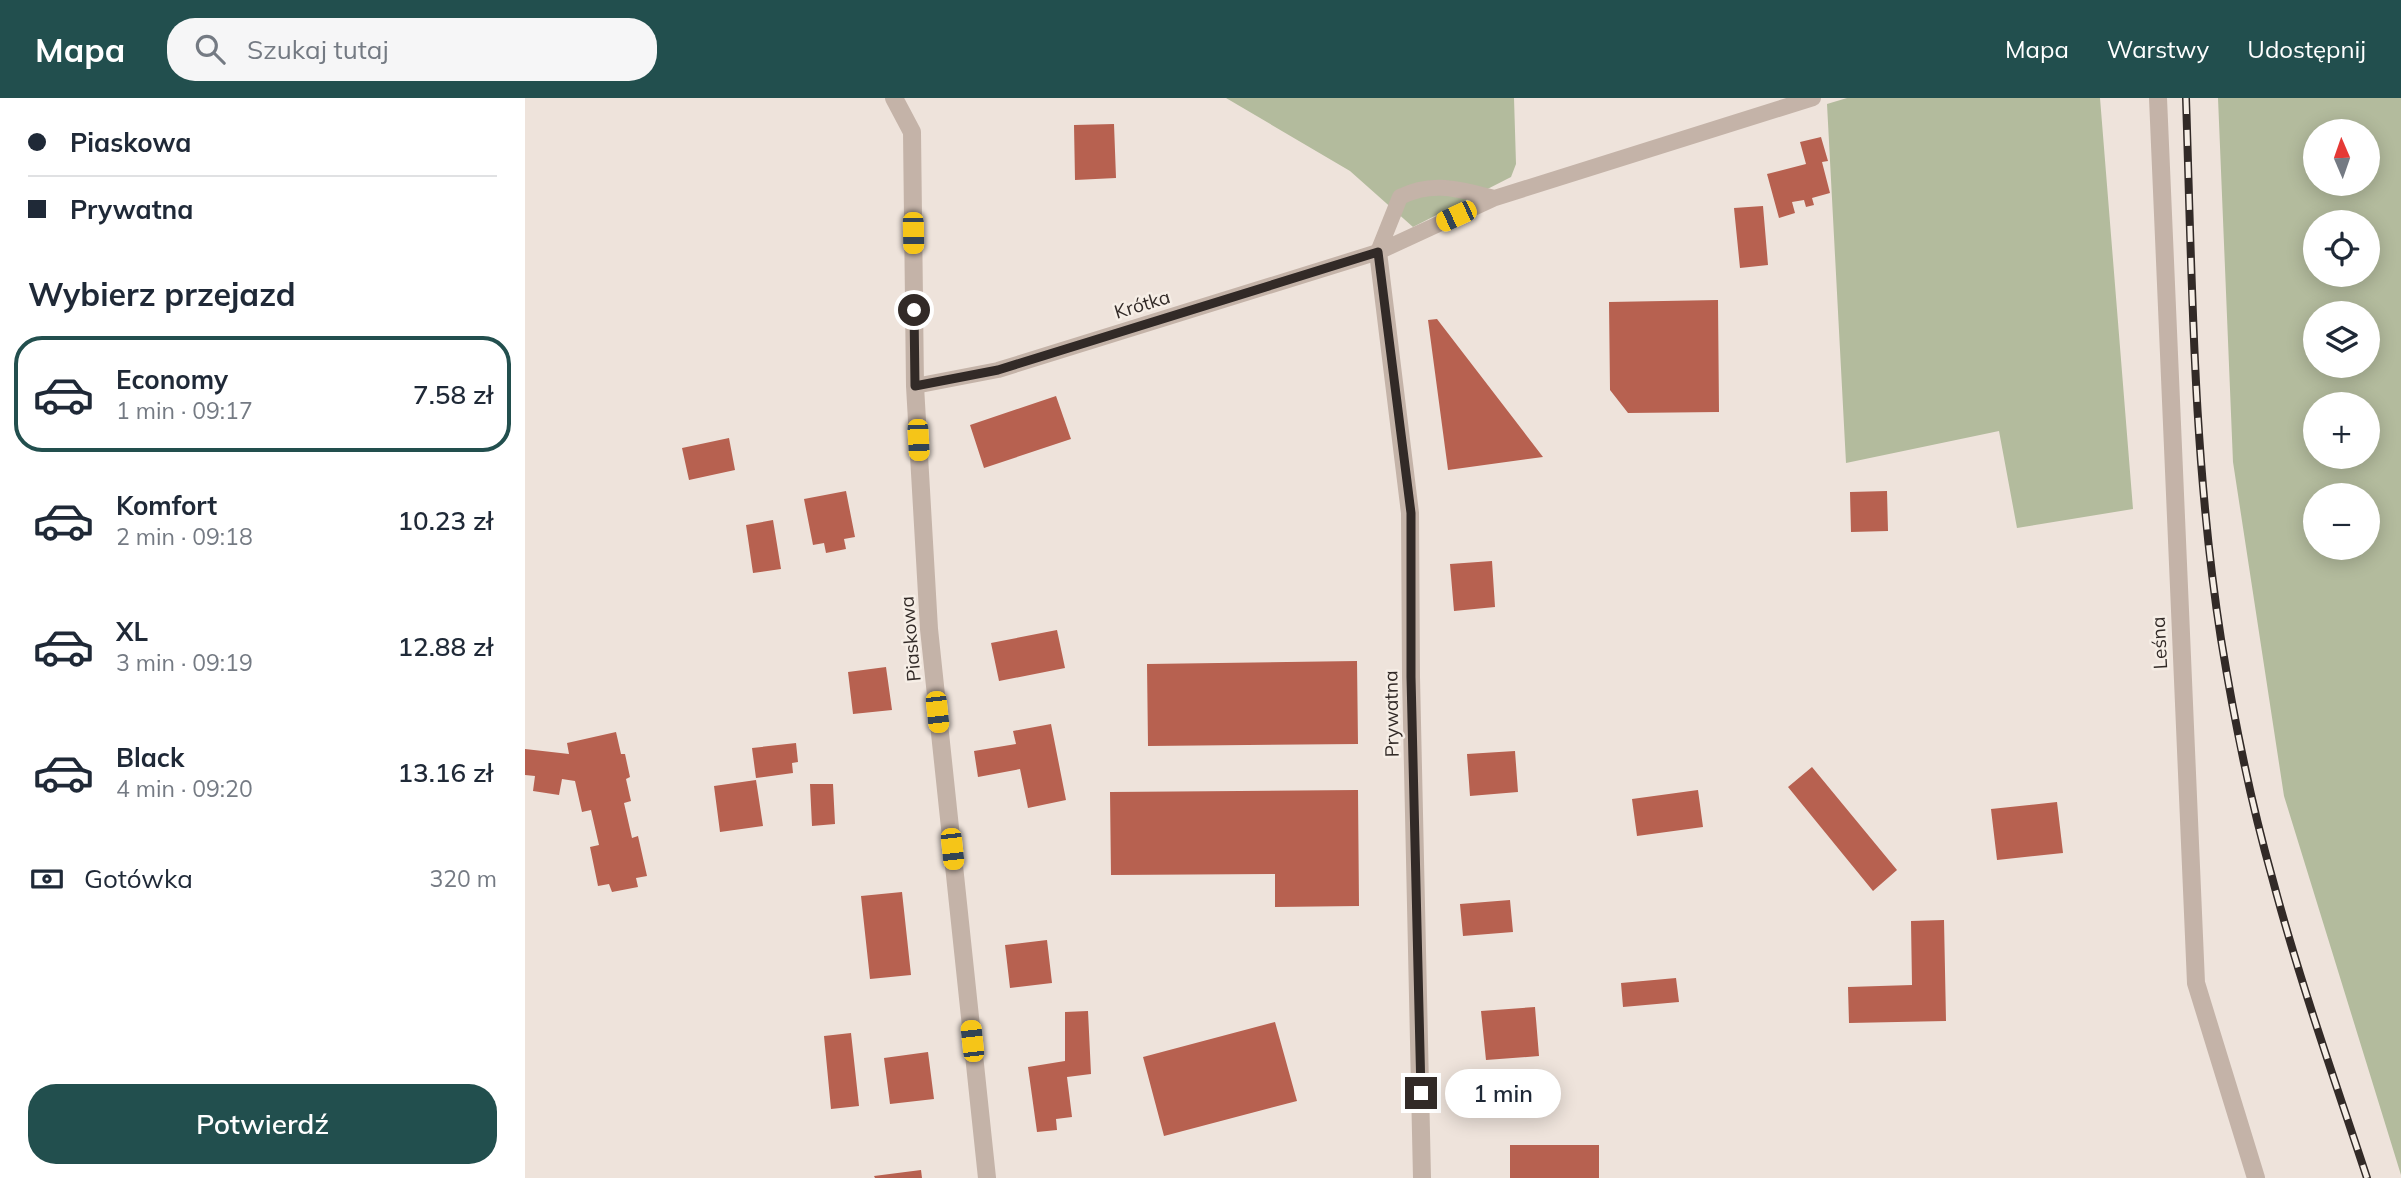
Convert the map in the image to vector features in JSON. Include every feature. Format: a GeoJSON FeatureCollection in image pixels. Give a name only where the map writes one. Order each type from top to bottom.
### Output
{"type":"FeatureCollection","features":[{"type":"Feature","properties":{"kind":"street","name":"Piaskowa"},"geometry":{"type":"LineString","coordinates":[[894,98],[912,132],[915,386],[929,629],[987,1178]]}},
{"type":"Feature","properties":{"kind":"street","name":"Leśna"},"geometry":{"type":"LineString","coordinates":[[2158,98],[2196,983],[2256,1178]]}},
{"type":"Feature","properties":{"kind":"street","name":"Prywatna"},"geometry":{"type":"LineString","coordinates":[[1378,252],[1411,513],[1411,677],[1422,1178]]}},
{"type":"Feature","properties":{"kind":"lane","name":"Krótka"},"geometry":{"type":"LineString","coordinates":[[915,386],[998,370],[1378,252],[1495,198],[1812,98]]}},
{"type":"Feature","properties":{"kind":"lane"},"geometry":{"type":"LineString","coordinates":[[1378,252],[1400,197],[1415,189],[1443,186],[1495,198]]}},
{"type":"Feature","properties":{"kind":"green space"},"geometry":{"type":"Polygon","coordinates":[[[1226,98],[1514,98],[1516,164],[1511,177],[1413,227],[1350,171],[1226,98]]]}},
{"type":"Feature","properties":{"kind":"green space"},"geometry":{"type":"Polygon","coordinates":[[[1847,98],[2100,98],[2133,509],[2017,528],[1999,431],[1846,463],[1827,104],[1847,98]]]}},
{"type":"Feature","properties":{"kind":"green space"},"geometry":{"type":"Polygon","coordinates":[[[2218,98],[2401,98],[2401,1175],[2284,796],[2233,462],[2218,98]]]}},
{"type":"Feature","properties":{"kind":"building"},"geometry":{"type":"Polygon","coordinates":[[[1114,124],[1116,178],[1075,180],[1074,125],[1114,124]]]}},
{"type":"Feature","properties":{"kind":"building"},"geometry":{"type":"Polygon","coordinates":[[[1821,137],[1828,161],[1822,162],[1830,193],[1812,198],[1814,205],[1806,207],[1804,200],[1792,202],[1795,213],[1779,218],[1767,174],[1806,164],[1800,142],[1821,137]]]}},
{"type":"Feature","properties":{"kind":"building"},"geometry":{"type":"Polygon","coordinates":[[[1763,206],[1768,265],[1740,268],[1734,208],[1763,206]]]}},
{"type":"Feature","properties":{"kind":"building"},"geometry":{"type":"Polygon","coordinates":[[[1718,300],[1719,412],[1628,413],[1610,390],[1609,302],[1718,300]]]}},
{"type":"Feature","properties":{"kind":"building"},"geometry":{"type":"Polygon","coordinates":[[[1437,319],[1543,457],[1448,470],[1428,320],[1437,319]]]}},
{"type":"Feature","properties":{"kind":"building"},"geometry":{"type":"Polygon","coordinates":[[[1056,396],[1071,439],[984,468],[970,425],[1056,396]]]}},
{"type":"Feature","properties":{"kind":"building"},"geometry":{"type":"Polygon","coordinates":[[[729,438],[735,470],[689,480],[682,448],[729,438]]]}},
{"type":"Feature","properties":{"kind":"building"},"geometry":{"type":"Polygon","coordinates":[[[846,491],[855,537],[844,539],[846,549],[826,553],[824,543],[813,545],[804,499],[846,491]]]}},
{"type":"Feature","properties":{"kind":"building"},"geometry":{"type":"Polygon","coordinates":[[[1887,491],[1888,531],[1851,532],[1850,492],[1887,491]]]}},
{"type":"Feature","properties":{"kind":"building"},"geometry":{"type":"Polygon","coordinates":[[[773,520],[781,569],[753,573],[746,525],[773,520]]]}},
{"type":"Feature","properties":{"kind":"building"},"geometry":{"type":"Polygon","coordinates":[[[1492,561],[1495,607],[1454,611],[1450,564],[1492,561]]]}},
{"type":"Feature","properties":{"kind":"building"},"geometry":{"type":"Polygon","coordinates":[[[1057,630],[1065,668],[999,681],[991,643],[1057,630]]]}},
{"type":"Feature","properties":{"kind":"building"},"geometry":{"type":"Polygon","coordinates":[[[1357,661],[1358,744],[1148,746],[1147,664],[1357,661]]]}},
{"type":"Feature","properties":{"kind":"building"},"geometry":{"type":"Polygon","coordinates":[[[886,667],[892,710],[853,714],[848,672],[886,667]]]}},
{"type":"Feature","properties":{"kind":"building"},"geometry":{"type":"Polygon","coordinates":[[[1051,724],[1066,800],[1028,808],[1020,769],[978,777],[974,751],[1016,744],[1013,731],[1051,724]]]}},
{"type":"Feature","properties":{"kind":"building"},"geometry":{"type":"Polygon","coordinates":[[[616,732],[630,777],[626,779],[631,801],[624,803],[632,838],[638,836],[647,876],[636,878],[638,887],[612,892],[609,884],[598,886],[590,847],[599,845],[591,810],[582,812],[575,781],[562,779],[559,795],[533,791],[535,776],[525,775],[525,749],[569,754],[567,743],[616,732]]]}},
{"type":"Feature","properties":{"kind":"building"},"geometry":{"type":"Polygon","coordinates":[[[796,743],[798,762],[792,763],[793,773],[756,778],[752,748],[796,743]]]}},
{"type":"Feature","properties":{"kind":"building"},"geometry":{"type":"Polygon","coordinates":[[[1515,751],[1518,792],[1470,796],[1467,754],[1515,751]]]}},
{"type":"Feature","properties":{"kind":"building"},"geometry":{"type":"Polygon","coordinates":[[[1812,767],[1897,870],[1873,891],[1788,787],[1812,767]]]}},
{"type":"Feature","properties":{"kind":"building"},"geometry":{"type":"Polygon","coordinates":[[[756,780],[763,826],[720,832],[714,786],[756,780]]]}},
{"type":"Feature","properties":{"kind":"building"},"geometry":{"type":"Polygon","coordinates":[[[810,784],[833,784],[835,824],[812,826],[810,784]]]}},
{"type":"Feature","properties":{"kind":"building"},"geometry":{"type":"Polygon","coordinates":[[[1358,790],[1359,906],[1275,907],[1275,874],[1111,875],[1110,792],[1358,790]]]}},
{"type":"Feature","properties":{"kind":"building"},"geometry":{"type":"Polygon","coordinates":[[[1698,790],[1703,827],[1637,836],[1632,799],[1698,790]]]}},
{"type":"Feature","properties":{"kind":"building"},"geometry":{"type":"Polygon","coordinates":[[[2057,802],[2063,853],[1997,860],[1991,809],[2057,802]]]}},
{"type":"Feature","properties":{"kind":"building"},"geometry":{"type":"Polygon","coordinates":[[[902,892],[911,975],[870,979],[861,896],[902,892]]]}},
{"type":"Feature","properties":{"kind":"building"},"geometry":{"type":"Polygon","coordinates":[[[1510,900],[1513,932],[1463,936],[1460,904],[1510,900]]]}},
{"type":"Feature","properties":{"kind":"building"},"geometry":{"type":"Polygon","coordinates":[[[1944,920],[1946,1021],[1849,1023],[1848,987],[1912,985],[1911,921],[1944,920]]]}},
{"type":"Feature","properties":{"kind":"building"},"geometry":{"type":"Polygon","coordinates":[[[1047,940],[1052,983],[1010,988],[1005,945],[1047,940]]]}},
{"type":"Feature","properties":{"kind":"building"},"geometry":{"type":"Polygon","coordinates":[[[1676,978],[1679,1002],[1623,1007],[1621,983],[1676,978]]]}},
{"type":"Feature","properties":{"kind":"building"},"geometry":{"type":"Polygon","coordinates":[[[1535,1007],[1539,1056],[1486,1060],[1481,1011],[1535,1007]]]}},
{"type":"Feature","properties":{"kind":"building"},"geometry":{"type":"Polygon","coordinates":[[[1088,1011],[1091,1074],[1067,1077],[1072,1117],[1056,1119],[1057,1130],[1037,1132],[1028,1067],[1065,1061],[1065,1012],[1088,1011]]]}},
{"type":"Feature","properties":{"kind":"building"},"geometry":{"type":"Polygon","coordinates":[[[1275,1022],[1297,1101],[1164,1136],[1143,1057],[1275,1022]]]}},
{"type":"Feature","properties":{"kind":"building"},"geometry":{"type":"Polygon","coordinates":[[[851,1033],[859,1106],[831,1109],[824,1036],[851,1033]]]}},
{"type":"Feature","properties":{"kind":"building"},"geometry":{"type":"Polygon","coordinates":[[[928,1052],[934,1099],[890,1104],[884,1058],[928,1052]]]}},
{"type":"Feature","properties":{"kind":"building"},"geometry":{"type":"Polygon","coordinates":[[[1510,1145],[1599,1145],[1599,1178],[1510,1178],[1510,1145]]]}},
{"type":"Feature","properties":{"kind":"building"},"geometry":{"type":"Polygon","coordinates":[[[921,1170],[922,1178],[874,1176],[921,1170]]]}},
{"type":"Feature","properties":{"kind":"railway"},"geometry":{"type":"LineString","coordinates":[[2186,98],[2199,437],[2212,572],[2226,669],[2250,789],[2282,915],[2367,1178]]}},
{"type":"Feature","properties":{"kind":"route"},"geometry":{"type":"LineString","coordinates":[[914,310],[915,386],[998,370],[1378,252],[1411,513],[1411,677],[1421,1093]]}}]}
